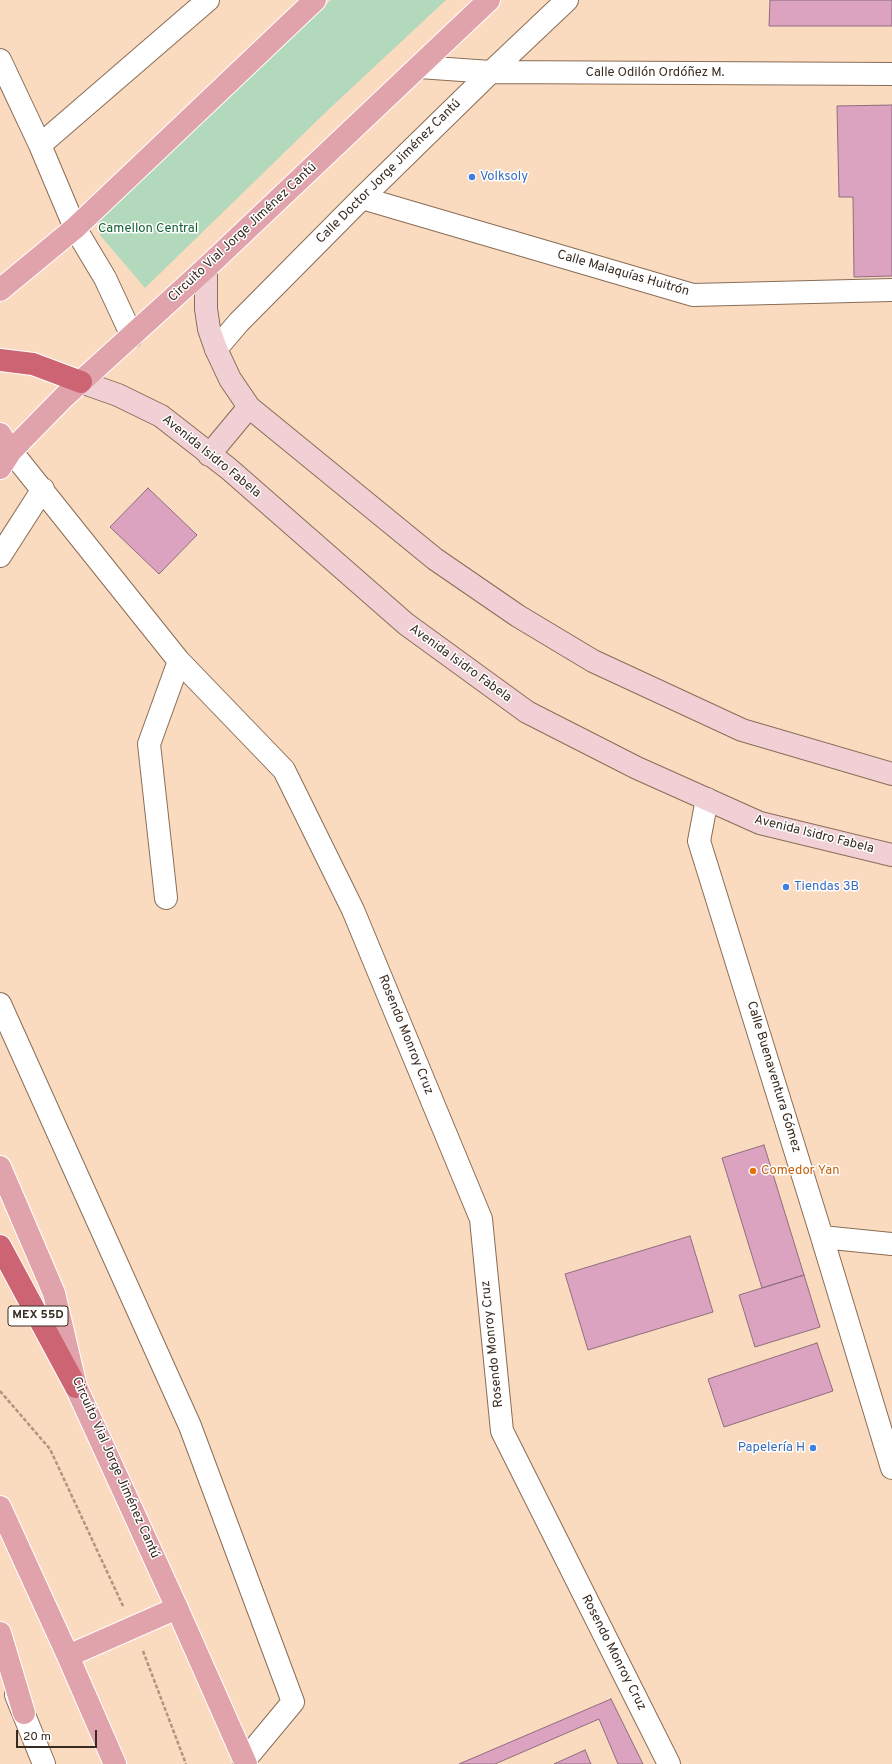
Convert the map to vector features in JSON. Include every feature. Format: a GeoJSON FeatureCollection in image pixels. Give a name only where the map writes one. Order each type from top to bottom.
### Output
{"type":"FeatureCollection","features":[{"type":"Feature","properties":{"kind":"highway"},"geometry":{"type":"LineString","coordinates":[[0,360],[33,364],[81,382]]}},
{"type":"Feature","properties":{"kind":"highway","name":"MEX 55D"},"geometry":{"type":"LineString","coordinates":[[0,1246],[76,1387]]}},
{"type":"Feature","properties":{"kind":"main road"},"geometry":{"type":"LineString","coordinates":[[0,290],[75,228],[315,0]]}},
{"type":"Feature","properties":{"kind":"main road","name":"Circuito Vial Jorge Jiménez Cantú"},"geometry":{"type":"LineString","coordinates":[[4,451],[206,268],[489,0]]}},
{"type":"Feature","properties":{"kind":"main road"},"geometry":{"type":"LineString","coordinates":[[206,268],[206,309],[209,329],[216,349],[230,379],[249,407],[435,559],[518,616],[593,661],[742,730],[892,774]]}},
{"type":"Feature","properties":{"kind":"main road","name":"Avenida Isidro Fabela"},"geometry":{"type":"LineString","coordinates":[[81,382],[118,395],[161,416],[209,455],[229,469],[406,624],[527,712],[637,768],[760,823],[892,855]]}},
{"type":"Feature","properties":{"kind":"main road"},"geometry":{"type":"LineString","coordinates":[[209,455],[249,407]]}},
{"type":"Feature","properties":{"kind":"main road","name":"Circuito Vial Jorge Jiménez Cantú"},"geometry":{"type":"LineString","coordinates":[[0,1167],[54,1293],[76,1387],[177,1608],[245,1763]]}},
{"type":"Feature","properties":{"kind":"main road"},"geometry":{"type":"LineString","coordinates":[[0,1507],[68,1656],[115,1764]]}},
{"type":"Feature","properties":{"kind":"main road"},"geometry":{"type":"LineString","coordinates":[[68,1656],[177,1608]]}},
{"type":"Feature","properties":{"kind":"main road"},"geometry":{"type":"LineString","coordinates":[[0,1633],[24,1713]]}},
{"type":"Feature","properties":{"kind":"street"},"geometry":{"type":"LineString","coordinates":[[40,145],[208,0]]}},
{"type":"Feature","properties":{"kind":"street","name":"Calle Doctor Jorge Jiménez Cantú"},"geometry":{"type":"LineString","coordinates":[[216,349],[239,322],[362,198],[490,72],[567,0]]}},
{"type":"Feature","properties":{"kind":"street"},"geometry":{"type":"LineString","coordinates":[[0,60],[40,145],[75,228],[105,278],[132,336]]}},
{"type":"Feature","properties":{"kind":"street","name":"Calle Odilón Ordóñez M."},"geometry":{"type":"LineString","coordinates":[[419,67],[490,72],[892,74]]}},
{"type":"Feature","properties":{"kind":"street","name":"Calle Malaquías Huitrón"},"geometry":{"type":"LineString","coordinates":[[362,198],[693,295],[892,290]]}},
{"type":"Feature","properties":{"kind":"street","name":"Rosendo Monroy Cruz"},"geometry":{"type":"LineString","coordinates":[[4,451],[43,489],[179,661],[284,770],[353,910],[481,1219],[502,1431],[669,1764]]}},
{"type":"Feature","properties":{"kind":"street"},"geometry":{"type":"LineString","coordinates":[[0,556],[43,489]]}},
{"type":"Feature","properties":{"kind":"street"},"geometry":{"type":"LineString","coordinates":[[166,898],[149,744],[179,661]]}},
{"type":"Feature","properties":{"kind":"street","name":"Calle Buenaventura Gómez"},"geometry":{"type":"LineString","coordinates":[[707,800],[699,841],[892,1468]]}},
{"type":"Feature","properties":{"kind":"street"},"geometry":{"type":"LineString","coordinates":[[0,1004],[190,1426],[293,1702],[245,1763]]}},
{"type":"Feature","properties":{"kind":"street"},"geometry":{"type":"LineString","coordinates":[[822,1237],[892,1244]]}},
{"type":"Feature","properties":{"kind":"street"},"geometry":{"type":"LineString","coordinates":[[0,1658],[44,1764]]}},
{"type":"Feature","properties":{"kind":"path"},"geometry":{"type":"LineString","coordinates":[[0,1391],[50,1449],[134,1627],[186,1764]]}},
{"type":"Feature","properties":{"kind":"green space","name":"Camellon Central"},"geometry":{"type":"Polygon","coordinates":[[[331,0],[446,0],[327,111],[145,288],[100,235],[98,221],[331,0]]]}},
{"type":"Feature","properties":{"kind":"building"},"geometry":{"type":"Polygon","coordinates":[[[770,0],[892,0],[892,26],[769,26],[770,0]]]}},
{"type":"Feature","properties":{"kind":"building"},"geometry":{"type":"Polygon","coordinates":[[[892,105],[892,276],[854,277],[853,197],[839,197],[837,106],[892,105]]]}},
{"type":"Feature","properties":{"kind":"building"},"geometry":{"type":"Polygon","coordinates":[[[148,488],[197,535],[159,574],[110,527],[148,488]]]}},
{"type":"Feature","properties":{"kind":"building"},"geometry":{"type":"Polygon","coordinates":[[[764,1145],[804,1275],[762,1288],[722,1158],[764,1145]]]}},
{"type":"Feature","properties":{"kind":"building"},"geometry":{"type":"Polygon","coordinates":[[[690,1236],[713,1312],[588,1350],[565,1274],[690,1236]]]}},
{"type":"Feature","properties":{"kind":"building"},"geometry":{"type":"Polygon","coordinates":[[[804,1275],[820,1327],[755,1347],[739,1295],[804,1275]]]}},
{"type":"Feature","properties":{"kind":"building"},"geometry":{"type":"Polygon","coordinates":[[[817,1343],[833,1391],[724,1427],[708,1379],[817,1343]]]}},
{"type":"Feature","properties":{"kind":"building"},"geometry":{"type":"Polygon","coordinates":[[[611,1699],[643,1764],[618,1764],[599,1719],[495,1764],[459,1764],[611,1699]]]}},
{"type":"Feature","properties":{"kind":"building"},"geometry":{"type":"Polygon","coordinates":[[[585,1750],[591,1764],[554,1764],[585,1750]]]}},
{"type":"Feature","properties":{"kind":"place","name":"Volksoly"},"geometry":{"type":"Point","coordinates":[472,177]}},
{"type":"Feature","properties":{"kind":"place","name":"Tiendas 3B"},"geometry":{"type":"Point","coordinates":[786,887]}},
{"type":"Feature","properties":{"kind":"place","name":"Comedor Yan"},"geometry":{"type":"Point","coordinates":[753,1171]}},
{"type":"Feature","properties":{"kind":"place","name":"Papelería H"},"geometry":{"type":"Point","coordinates":[813,1448]}}]}
